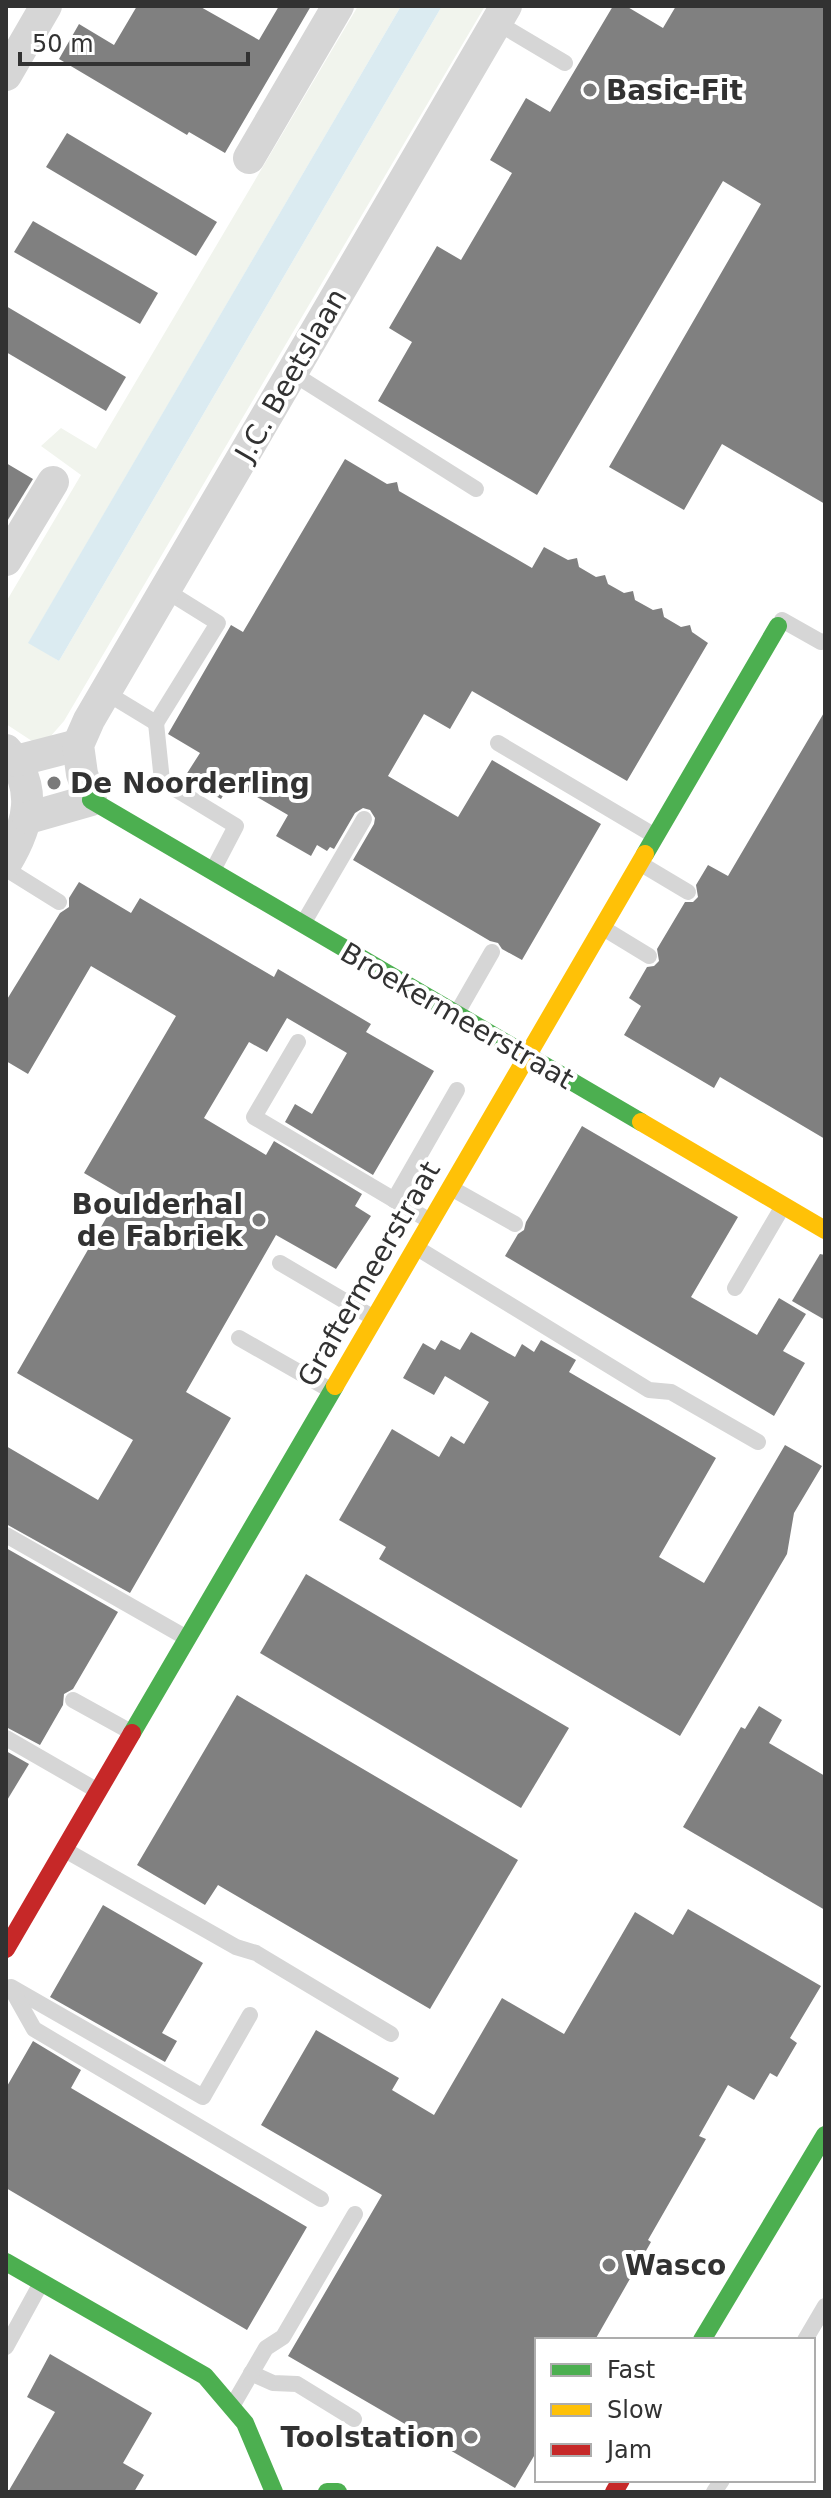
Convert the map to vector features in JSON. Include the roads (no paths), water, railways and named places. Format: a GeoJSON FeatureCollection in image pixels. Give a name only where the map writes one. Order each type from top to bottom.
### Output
{"type":"FeatureCollection","features":[{"type":"Feature","properties":{"kind":"street"},"geometry":{"type":"LineString","coordinates":[[6,75],[46,6]]}},
{"type":"Feature","properties":{"kind":"street"},"geometry":{"type":"LineString","coordinates":[[249,158],[338,6]]}},
{"type":"Feature","properties":{"kind":"street","name":"J.C. Beetslaan"},"geometry":{"type":"LineString","coordinates":[[78,745],[105,692],[501,14]]}},
{"type":"Feature","properties":{"kind":"street"},"geometry":{"type":"LineString","coordinates":[[6,560],[53,482]]}},
{"type":"Feature","properties":{"kind":"street","name":"Graftermeerstraat"},"geometry":{"type":"LineString","coordinates":[[6,1949],[780,623]]}},
{"type":"Feature","properties":{"kind":"street"},"geometry":{"type":"LineString","coordinates":[[6,863],[28,818],[26,790],[11,756],[78,745],[82,774],[91,800],[28,818]]}},
{"type":"Feature","properties":{"kind":"street","name":"Broekermeerstraat"},"geometry":{"type":"LineString","coordinates":[[91,800],[825,1230]]}},
{"type":"Feature","properties":{"kind":"street"},"geometry":{"type":"LineString","coordinates":[[703,2338],[825,2135]]}},
{"type":"Feature","properties":{"kind":"street"},"geometry":{"type":"LineString","coordinates":[[6,2262],[205,2376],[245,2423],[274,2492]]}},
{"type":"Feature","properties":{"kind":"street"},"geometry":{"type":"LineString","coordinates":[[327,2492],[338,2492]]}},
{"type":"Feature","properties":{"kind":"lane"},"geometry":{"type":"LineString","coordinates":[[501,14],[565,63]]}},
{"type":"Feature","properties":{"kind":"lane"},"geometry":{"type":"LineString","coordinates":[[292,373],[476,489]]}},
{"type":"Feature","properties":{"kind":"lane"},"geometry":{"type":"LineString","coordinates":[[165,590],[218,623],[156,723],[162,781],[236,826],[211,872]]}},
{"type":"Feature","properties":{"kind":"lane"},"geometry":{"type":"LineString","coordinates":[[780,623],[821,642],[825,641]]}},
{"type":"Feature","properties":{"kind":"lane"},"geometry":{"type":"LineString","coordinates":[[105,692],[156,723]]}},
{"type":"Feature","properties":{"kind":"lane"},"geometry":{"type":"LineString","coordinates":[[498,743],[656,837]]}},
{"type":"Feature","properties":{"kind":"lane"},"geometry":{"type":"LineString","coordinates":[[302,925],[364,819]]}},
{"type":"Feature","properties":{"kind":"lane"},"geometry":{"type":"LineString","coordinates":[[640,863],[688,892]]}},
{"type":"Feature","properties":{"kind":"lane"},"geometry":{"type":"LineString","coordinates":[[6,869],[59,902]]}},
{"type":"Feature","properties":{"kind":"lane"},"geometry":{"type":"LineString","coordinates":[[602,928],[649,956]]}},
{"type":"Feature","properties":{"kind":"lane"},"geometry":{"type":"LineString","coordinates":[[456,1015],[492,952]]}},
{"type":"Feature","properties":{"kind":"lane"},"geometry":{"type":"LineString","coordinates":[[298,1042],[254,1117],[431,1222]]}},
{"type":"Feature","properties":{"kind":"lane"},"geometry":{"type":"LineString","coordinates":[[394,1200],[457,1090]]}},
{"type":"Feature","properties":{"kind":"lane"},"geometry":{"type":"LineString","coordinates":[[451,1188],[515,1224]]}},
{"type":"Feature","properties":{"kind":"lane"},"geometry":{"type":"LineString","coordinates":[[735,1288],[783,1206]]}},
{"type":"Feature","properties":{"kind":"lane"},"geometry":{"type":"LineString","coordinates":[[416,1248],[649,1390],[671,1392],[758,1442]]}},
{"type":"Feature","properties":{"kind":"lane"},"geometry":{"type":"LineString","coordinates":[[280,1263],[375,1318]]}},
{"type":"Feature","properties":{"kind":"lane"},"geometry":{"type":"LineString","coordinates":[[239,1338],[332,1392]]}},
{"type":"Feature","properties":{"kind":"lane"},"geometry":{"type":"LineString","coordinates":[[6,1535],[187,1638]]}},
{"type":"Feature","properties":{"kind":"lane"},"geometry":{"type":"LineString","coordinates":[[73,1700],[132,1733]]}},
{"type":"Feature","properties":{"kind":"lane"},"geometry":{"type":"LineString","coordinates":[[6,1738],[98,1791]]}},
{"type":"Feature","properties":{"kind":"lane"},"geometry":{"type":"LineString","coordinates":[[64,1849],[236,1947],[256,1953],[391,2034]]}},
{"type":"Feature","properties":{"kind":"lane"},"geometry":{"type":"LineString","coordinates":[[9,1986],[203,2097],[250,2015]]}},
{"type":"Feature","properties":{"kind":"lane"},"geometry":{"type":"LineString","coordinates":[[9,1986],[34,2029],[321,2199]]}},
{"type":"Feature","properties":{"kind":"lane"},"geometry":{"type":"LineString","coordinates":[[232,2408],[266,2348],[283,2337],[355,2214]]}},
{"type":"Feature","properties":{"kind":"lane"},"geometry":{"type":"LineString","coordinates":[[6,2347],[42,2282]]}},
{"type":"Feature","properties":{"kind":"lane"},"geometry":{"type":"LineString","coordinates":[[806,2338],[825,2306]]}},
{"type":"Feature","properties":{"kind":"lane"},"geometry":{"type":"LineString","coordinates":[[251,2373],[273,2383],[297,2384],[354,2419]]}},
{"type":"Feature","properties":{"kind":"place","name":"Basic-Fit"},"geometry":{"type":"Point","coordinates":[590,90]}},
{"type":"Feature","properties":{"kind":"place","name":"De Noorderling"},"geometry":{"type":"Point","coordinates":[54,783]}},
{"type":"Feature","properties":{"kind":"place","name":"Boulderhal de Fabriek"},"geometry":{"type":"Point","coordinates":[259,1220]}},
{"type":"Feature","properties":{"kind":"place","name":"Wasco"},"geometry":{"type":"Point","coordinates":[609,2265]}},
{"type":"Feature","properties":{"kind":"place","name":"Toolstation"},"geometry":{"type":"Point","coordinates":[471,2437]}}]}
